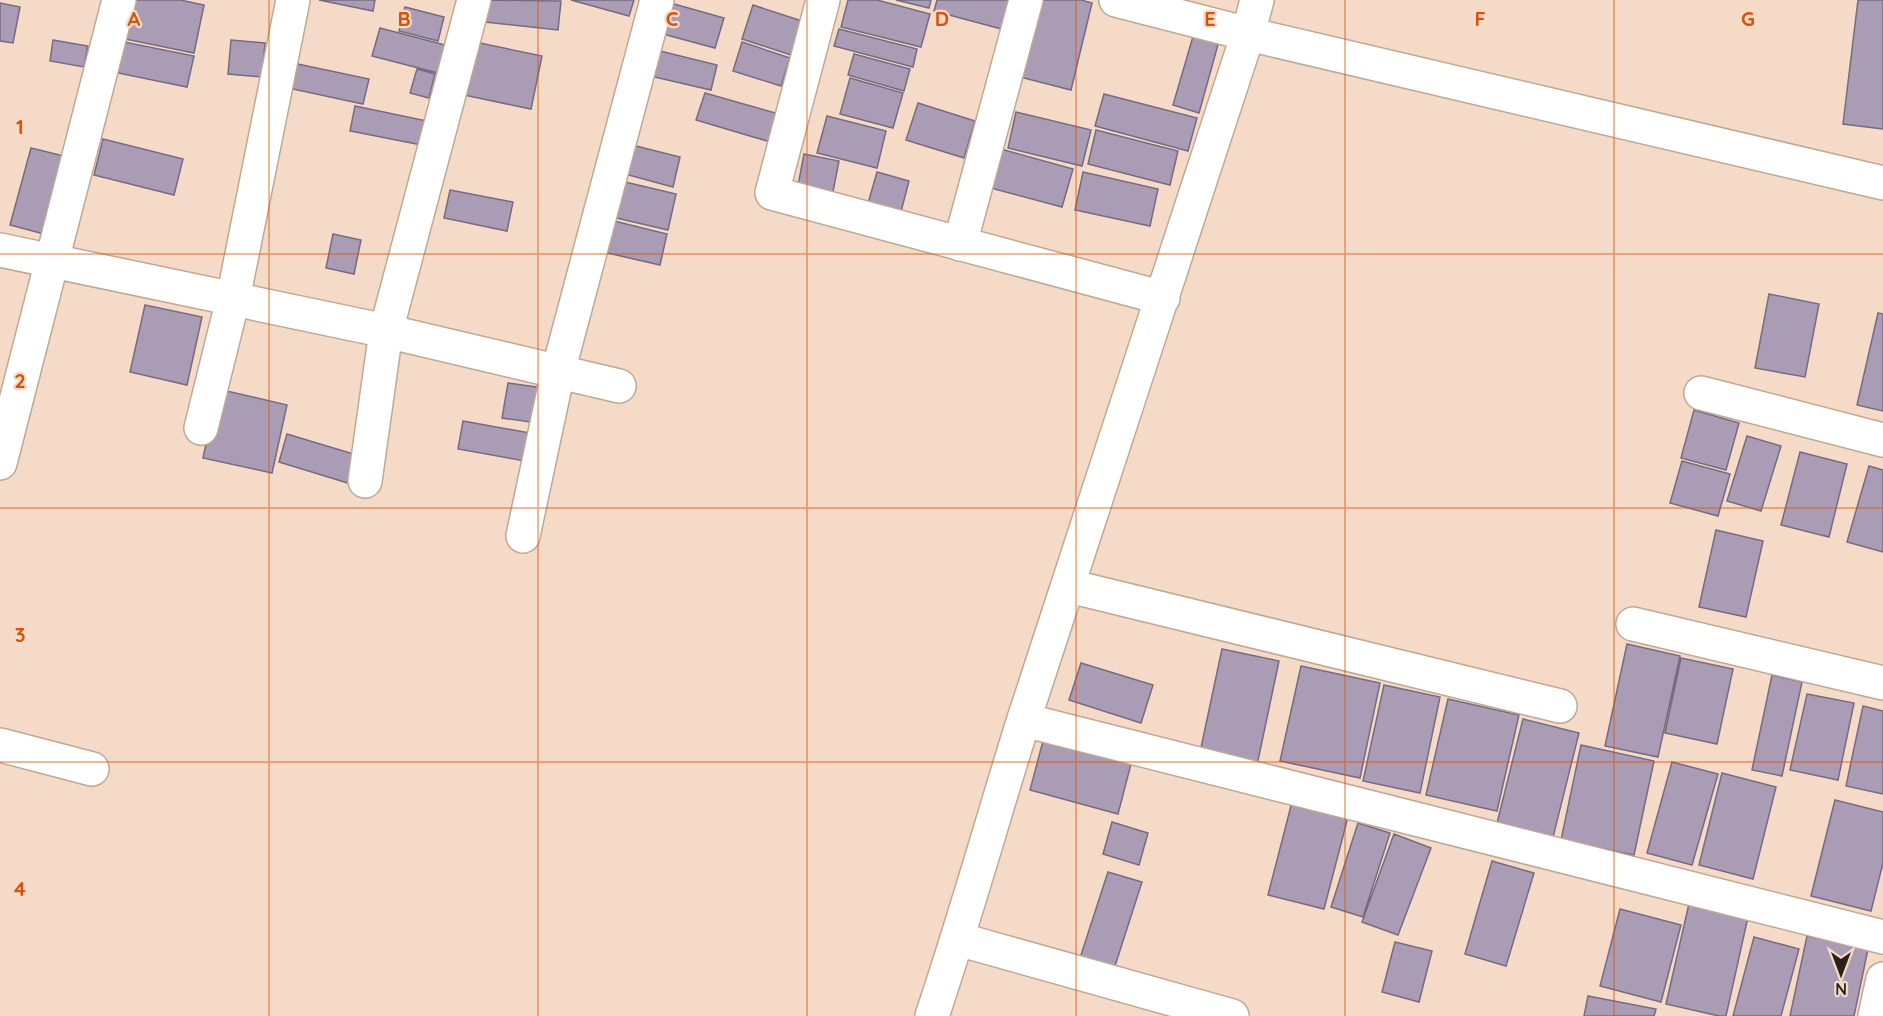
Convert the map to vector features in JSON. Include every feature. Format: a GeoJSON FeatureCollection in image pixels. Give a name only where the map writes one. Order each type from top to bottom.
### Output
{"type":"FeatureCollection","features":[{"type":"Feature","properties":{"kind":"street"},"geometry":{"type":"LineString","coordinates":[[0,463],[118,0]]}},
{"type":"Feature","properties":{"kind":"street"},"geometry":{"type":"LineString","coordinates":[[201,428],[233,299],[293,0]]}},
{"type":"Feature","properties":{"kind":"street"},"geometry":{"type":"LineString","coordinates":[[365,481],[386,331],[474,0]]}},
{"type":"Feature","properties":{"kind":"street"},"geometry":{"type":"LineString","coordinates":[[523,536],[558,372],[657,0]]}},
{"type":"Feature","properties":{"kind":"street"},"geometry":{"type":"LineString","coordinates":[[823,0],[772,193],[1163,298]]}},
{"type":"Feature","properties":{"kind":"street"},"geometry":{"type":"LineString","coordinates":[[960,244],[1026,0]]}},
{"type":"Feature","properties":{"kind":"street"},"geometry":{"type":"LineString","coordinates":[[1116,0],[1248,34],[1883,183]]}},
{"type":"Feature","properties":{"kind":"street"},"geometry":{"type":"LineString","coordinates":[[932,1016],[958,939],[1024,720],[1163,298],[1257,0]]}},
{"type":"Feature","properties":{"kind":"street"},"geometry":{"type":"LineString","coordinates":[[0,250],[386,331],[619,386]]}},
{"type":"Feature","properties":{"kind":"street"},"geometry":{"type":"LineString","coordinates":[[1701,393],[1883,440]]}},
{"type":"Feature","properties":{"kind":"street"},"geometry":{"type":"LineString","coordinates":[[1069,586],[1560,706]]}},
{"type":"Feature","properties":{"kind":"street"},"geometry":{"type":"LineString","coordinates":[[1633,624],[1883,683]]}},
{"type":"Feature","properties":{"kind":"street"},"geometry":{"type":"LineString","coordinates":[[1024,720],[1883,937]]}},
{"type":"Feature","properties":{"kind":"street"},"geometry":{"type":"LineString","coordinates":[[0,745],[92,769]]}},
{"type":"Feature","properties":{"kind":"street"},"geometry":{"type":"LineString","coordinates":[[958,939],[1232,1016]]}},
{"type":"Feature","properties":{"kind":"street"},"geometry":{"type":"LineString","coordinates":[[1875,1016],[1883,979]]}},
{"type":"Feature","properties":{"kind":"building"},"geometry":{"type":"Polygon","coordinates":[[[133,0],[180,0],[204,5],[194,53],[125,39],[133,0]]]}},
{"type":"Feature","properties":{"kind":"building"},"geometry":{"type":"Polygon","coordinates":[[[319,0],[375,0],[373,11],[319,0]]]}},
{"type":"Feature","properties":{"kind":"building"},"geometry":{"type":"Polygon","coordinates":[[[478,0],[561,1],[558,30],[476,21],[478,0]]]}},
{"type":"Feature","properties":{"kind":"building"},"geometry":{"type":"Polygon","coordinates":[[[571,0],[634,0],[629,16],[571,0]]]}},
{"type":"Feature","properties":{"kind":"building"},"geometry":{"type":"Polygon","coordinates":[[[848,0],[877,0],[930,14],[921,47],[841,27],[848,0]]]}},
{"type":"Feature","properties":{"kind":"building"},"geometry":{"type":"Polygon","coordinates":[[[896,0],[931,0],[929,8],[896,0]]]}},
{"type":"Feature","properties":{"kind":"building"},"geometry":{"type":"Polygon","coordinates":[[[937,0],[1018,0],[1009,31],[934,11],[937,0]]]}},
{"type":"Feature","properties":{"kind":"building"},"geometry":{"type":"Polygon","coordinates":[[[1035,0],[1081,0],[1092,3],[1071,90],[1016,76],[1035,0]]]}},
{"type":"Feature","properties":{"kind":"building"},"geometry":{"type":"Polygon","coordinates":[[[1858,0],[1883,0],[1883,129],[1843,124],[1858,0]]]}},
{"type":"Feature","properties":{"kind":"building"},"geometry":{"type":"Polygon","coordinates":[[[667,2],[724,18],[715,48],[659,33],[667,2]]]}},
{"type":"Feature","properties":{"kind":"building"},"geometry":{"type":"Polygon","coordinates":[[[0,3],[20,7],[13,43],[0,41],[0,3]]]}},
{"type":"Feature","properties":{"kind":"building"},"geometry":{"type":"Polygon","coordinates":[[[753,5],[802,21],[791,55],[742,39],[753,5]]]}},
{"type":"Feature","properties":{"kind":"building"},"geometry":{"type":"Polygon","coordinates":[[[405,7],[444,17],[438,41],[399,31],[405,7]]]}},
{"type":"Feature","properties":{"kind":"building"},"geometry":{"type":"Polygon","coordinates":[[[380,28],[445,45],[438,73],[372,56],[380,28]]]}},
{"type":"Feature","properties":{"kind":"building"},"geometry":{"type":"Polygon","coordinates":[[[839,29],[917,49],[913,67],[834,46],[839,29]]]}},
{"type":"Feature","properties":{"kind":"building"},"geometry":{"type":"Polygon","coordinates":[[[1194,33],[1219,41],[1199,113],[1173,105],[1194,33]]]}},
{"type":"Feature","properties":{"kind":"building"},"geometry":{"type":"Polygon","coordinates":[[[53,40],[88,46],[84,67],[50,61],[53,40]]]}},
{"type":"Feature","properties":{"kind":"building"},"geometry":{"type":"Polygon","coordinates":[[[231,40],[265,43],[262,77],[228,74],[231,40]]]}},
{"type":"Feature","properties":{"kind":"building"},"geometry":{"type":"Polygon","coordinates":[[[470,41],[542,56],[531,109],[459,94],[470,41]]]}},
{"type":"Feature","properties":{"kind":"building"},"geometry":{"type":"Polygon","coordinates":[[[124,42],[194,56],[187,87],[118,73],[124,42]]]}},
{"type":"Feature","properties":{"kind":"building"},"geometry":{"type":"Polygon","coordinates":[[[742,42],[790,58],[781,86],[733,71],[742,42]]]}},
{"type":"Feature","properties":{"kind":"building"},"geometry":{"type":"Polygon","coordinates":[[[656,50],[717,65],[711,90],[650,76],[656,50]]]}},
{"type":"Feature","properties":{"kind":"building"},"geometry":{"type":"Polygon","coordinates":[[[854,54],[910,69],[904,91],[848,75],[854,54]]]}},
{"type":"Feature","properties":{"kind":"building"},"geometry":{"type":"Polygon","coordinates":[[[293,63],[369,79],[363,104],[288,88],[293,63]]]}},
{"type":"Feature","properties":{"kind":"building"},"geometry":{"type":"Polygon","coordinates":[[[417,69],[435,74],[429,98],[410,93],[417,69]]]}},
{"type":"Feature","properties":{"kind":"building"},"geometry":{"type":"Polygon","coordinates":[[[850,78],[903,93],[893,128],[840,114],[850,78]]]}},
{"type":"Feature","properties":{"kind":"building"},"geometry":{"type":"Polygon","coordinates":[[[705,93],[786,116],[777,144],[696,120],[705,93]]]}},
{"type":"Feature","properties":{"kind":"building"},"geometry":{"type":"Polygon","coordinates":[[[1104,94],[1197,118],[1188,151],[1095,126],[1104,94]]]}},
{"type":"Feature","properties":{"kind":"building"},"geometry":{"type":"Polygon","coordinates":[[[918,103],[975,121],[964,158],[906,140],[918,103]]]}},
{"type":"Feature","properties":{"kind":"building"},"geometry":{"type":"Polygon","coordinates":[[[355,106],[427,121],[422,145],[350,131],[355,106]]]}},
{"type":"Feature","properties":{"kind":"building"},"geometry":{"type":"Polygon","coordinates":[[[1016,112],[1091,130],[1082,166],[1008,148],[1016,112]]]}},
{"type":"Feature","properties":{"kind":"building"},"geometry":{"type":"Polygon","coordinates":[[[827,116],[886,131],[877,168],[817,153],[827,116]]]}},
{"type":"Feature","properties":{"kind":"building"},"geometry":{"type":"Polygon","coordinates":[[[1096,130],[1178,151],[1170,185],[1088,164],[1096,130]]]}},
{"type":"Feature","properties":{"kind":"building"},"geometry":{"type":"Polygon","coordinates":[[[103,139],[183,159],[174,195],[94,175],[103,139]]]}},
{"type":"Feature","properties":{"kind":"building"},"geometry":{"type":"Polygon","coordinates":[[[632,145],[680,157],[673,187],[625,174],[632,145]]]}},
{"type":"Feature","properties":{"kind":"building"},"geometry":{"type":"Polygon","coordinates":[[[31,148],[68,157],[48,235],[10,225],[31,148]]]}},
{"type":"Feature","properties":{"kind":"building"},"geometry":{"type":"Polygon","coordinates":[[[997,148],[1073,169],[1062,207],[987,187],[997,148]]]}},
{"type":"Feature","properties":{"kind":"building"},"geometry":{"type":"Polygon","coordinates":[[[804,154],[839,161],[831,202],[796,196],[804,154]]]}},
{"type":"Feature","properties":{"kind":"building"},"geometry":{"type":"Polygon","coordinates":[[[877,172],[909,181],[898,223],[865,214],[877,172]]]}},
{"type":"Feature","properties":{"kind":"building"},"geometry":{"type":"Polygon","coordinates":[[[1083,172],[1158,189],[1150,226],[1075,210],[1083,172]]]}},
{"type":"Feature","properties":{"kind":"building"},"geometry":{"type":"Polygon","coordinates":[[[621,181],[676,194],[668,230],[612,217],[621,181]]]}},
{"type":"Feature","properties":{"kind":"building"},"geometry":{"type":"Polygon","coordinates":[[[450,190],[513,202],[507,231],[444,218],[450,190]]]}},
{"type":"Feature","properties":{"kind":"building"},"geometry":{"type":"Polygon","coordinates":[[[606,219],[667,234],[660,265],[599,251],[606,219]]]}},
{"type":"Feature","properties":{"kind":"building"},"geometry":{"type":"Polygon","coordinates":[[[333,234],[361,240],[354,274],[326,268],[333,234]]]}},
{"type":"Feature","properties":{"kind":"building"},"geometry":{"type":"Polygon","coordinates":[[[1769,294],[1819,304],[1805,377],[1755,368],[1769,294]]]}},
{"type":"Feature","properties":{"kind":"building"},"geometry":{"type":"Polygon","coordinates":[[[145,305],[202,317],[187,385],[130,372],[145,305]]]}},
{"type":"Feature","properties":{"kind":"building"},"geometry":{"type":"Polygon","coordinates":[[[1878,313],[1883,314],[1883,411],[1857,405],[1878,313]]]}},
{"type":"Feature","properties":{"kind":"building"},"geometry":{"type":"Polygon","coordinates":[[[508,383],[543,388],[537,423],[502,418],[508,383]]]}},
{"type":"Feature","properties":{"kind":"building"},"geometry":{"type":"Polygon","coordinates":[[[218,389],[287,405],[272,473],[203,458],[218,389]]]}},
{"type":"Feature","properties":{"kind":"building"},"geometry":{"type":"Polygon","coordinates":[[[1694,410],[1739,423],[1726,470],[1681,458],[1694,410]]]}},
{"type":"Feature","properties":{"kind":"building"},"geometry":{"type":"Polygon","coordinates":[[[463,421],[541,435],[536,463],[458,449],[463,421]]]}},
{"type":"Feature","properties":{"kind":"building"},"geometry":{"type":"Polygon","coordinates":[[[287,434],[360,456],[351,484],[279,462],[287,434]]]}},
{"type":"Feature","properties":{"kind":"building"},"geometry":{"type":"Polygon","coordinates":[[[1747,436],[1781,446],[1761,511],[1727,501],[1747,436]]]}},
{"type":"Feature","properties":{"kind":"building"},"geometry":{"type":"Polygon","coordinates":[[[1800,452],[1847,464],[1829,537],[1781,525],[1800,452]]]}},
{"type":"Feature","properties":{"kind":"building"},"geometry":{"type":"Polygon","coordinates":[[[1682,461],[1730,474],[1718,516],[1670,503],[1682,461]]]}},
{"type":"Feature","properties":{"kind":"building"},"geometry":{"type":"Polygon","coordinates":[[[1869,466],[1883,470],[1883,552],[1847,542],[1869,466]]]}},
{"type":"Feature","properties":{"kind":"building"},"geometry":{"type":"Polygon","coordinates":[[[1716,530],[1763,541],[1746,617],[1699,607],[1716,530]]]}},
{"type":"Feature","properties":{"kind":"building"},"geometry":{"type":"Polygon","coordinates":[[[1627,644],[1680,656],[1658,757],[1605,746],[1627,644]]]}},
{"type":"Feature","properties":{"kind":"building"},"geometry":{"type":"Polygon","coordinates":[[[1222,649],[1279,661],[1256,770],[1199,757],[1222,649]]]}},
{"type":"Feature","properties":{"kind":"building"},"geometry":{"type":"Polygon","coordinates":[[[1681,658],[1733,669],[1717,744],[1665,733],[1681,658]]]}},
{"type":"Feature","properties":{"kind":"building"},"geometry":{"type":"Polygon","coordinates":[[[1081,663],[1153,685],[1141,723],[1069,700],[1081,663]]]}},
{"type":"Feature","properties":{"kind":"building"},"geometry":{"type":"Polygon","coordinates":[[[1301,666],[1380,683],[1360,778],[1280,761],[1301,666]]]}},
{"type":"Feature","properties":{"kind":"building"},"geometry":{"type":"Polygon","coordinates":[[[1772,675],[1802,682],[1782,776],[1752,770],[1772,675]]]}},
{"type":"Feature","properties":{"kind":"building"},"geometry":{"type":"Polygon","coordinates":[[[1384,685],[1440,697],[1420,793],[1363,781],[1384,685]]]}},
{"type":"Feature","properties":{"kind":"building"},"geometry":{"type":"Polygon","coordinates":[[[1807,694],[1854,703],[1838,780],[1790,770],[1807,694]]]}},
{"type":"Feature","properties":{"kind":"building"},"geometry":{"type":"Polygon","coordinates":[[[1448,699],[1519,715],[1497,811],[1426,795],[1448,699]]]}},
{"type":"Feature","properties":{"kind":"building"},"geometry":{"type":"Polygon","coordinates":[[[1863,706],[1883,711],[1883,794],[1846,786],[1863,706]]]}},
{"type":"Feature","properties":{"kind":"building"},"geometry":{"type":"Polygon","coordinates":[[[1523,719],[1579,733],[1553,837],[1497,823],[1523,719]]]}},
{"type":"Feature","properties":{"kind":"building"},"geometry":{"type":"Polygon","coordinates":[[[1043,741],[1131,764],[1118,814],[1030,790],[1043,741]]]}},
{"type":"Feature","properties":{"kind":"building"},"geometry":{"type":"Polygon","coordinates":[[[1581,745],[1654,761],[1634,855],[1561,840],[1581,745]]]}},
{"type":"Feature","properties":{"kind":"building"},"geometry":{"type":"Polygon","coordinates":[[[1672,762],[1718,774],[1692,865],[1647,853],[1672,762]]]}},
{"type":"Feature","properties":{"kind":"building"},"geometry":{"type":"Polygon","coordinates":[[[1722,773],[1776,787],[1753,879],[1699,865],[1722,773]]]}},
{"type":"Feature","properties":{"kind":"building"},"geometry":{"type":"Polygon","coordinates":[[[1835,800],[1883,812],[1883,863],[1871,911],[1811,896],[1835,800]]]}},
{"type":"Feature","properties":{"kind":"building"},"geometry":{"type":"Polygon","coordinates":[[[1292,802],[1348,817],[1324,909],[1268,895],[1292,802]]]}},
{"type":"Feature","properties":{"kind":"building"},"geometry":{"type":"Polygon","coordinates":[[[1112,822],[1148,833],[1139,865],[1103,854],[1112,822]]]}},
{"type":"Feature","properties":{"kind":"building"},"geometry":{"type":"Polygon","coordinates":[[[1358,823],[1390,833],[1363,917],[1331,907],[1358,823]]]}},
{"type":"Feature","properties":{"kind":"building"},"geometry":{"type":"Polygon","coordinates":[[[1394,834],[1431,848],[1398,935],[1362,922],[1394,834]]]}},
{"type":"Feature","properties":{"kind":"building"},"geometry":{"type":"Polygon","coordinates":[[[1492,861],[1534,873],[1506,966],[1465,954],[1492,861]]]}},
{"type":"Feature","properties":{"kind":"building"},"geometry":{"type":"Polygon","coordinates":[[[1108,872],[1142,882],[1114,969],[1080,958],[1108,872]]]}},
{"type":"Feature","properties":{"kind":"building"},"geometry":{"type":"Polygon","coordinates":[[[1691,895],[1750,908],[1726,1016],[1666,1004],[1691,895]]]}},
{"type":"Feature","properties":{"kind":"building"},"geometry":{"type":"Polygon","coordinates":[[[1620,909],[1681,925],[1661,1002],[1600,986],[1620,909]]]}},
{"type":"Feature","properties":{"kind":"building"},"geometry":{"type":"Polygon","coordinates":[[[1807,936],[1868,949],[1854,1016],[1790,1016],[1807,936]]]}},
{"type":"Feature","properties":{"kind":"building"},"geometry":{"type":"Polygon","coordinates":[[[1754,937],[1799,949],[1781,1016],[1733,1016],[1754,937]]]}},
{"type":"Feature","properties":{"kind":"building"},"geometry":{"type":"Polygon","coordinates":[[[1395,942],[1432,951],[1419,1002],[1382,992],[1395,942]]]}},
{"type":"Feature","properties":{"kind":"building"},"geometry":{"type":"Polygon","coordinates":[[[1588,996],[1656,1009],[1654,1016],[1584,1016],[1588,996]]]}}]}
